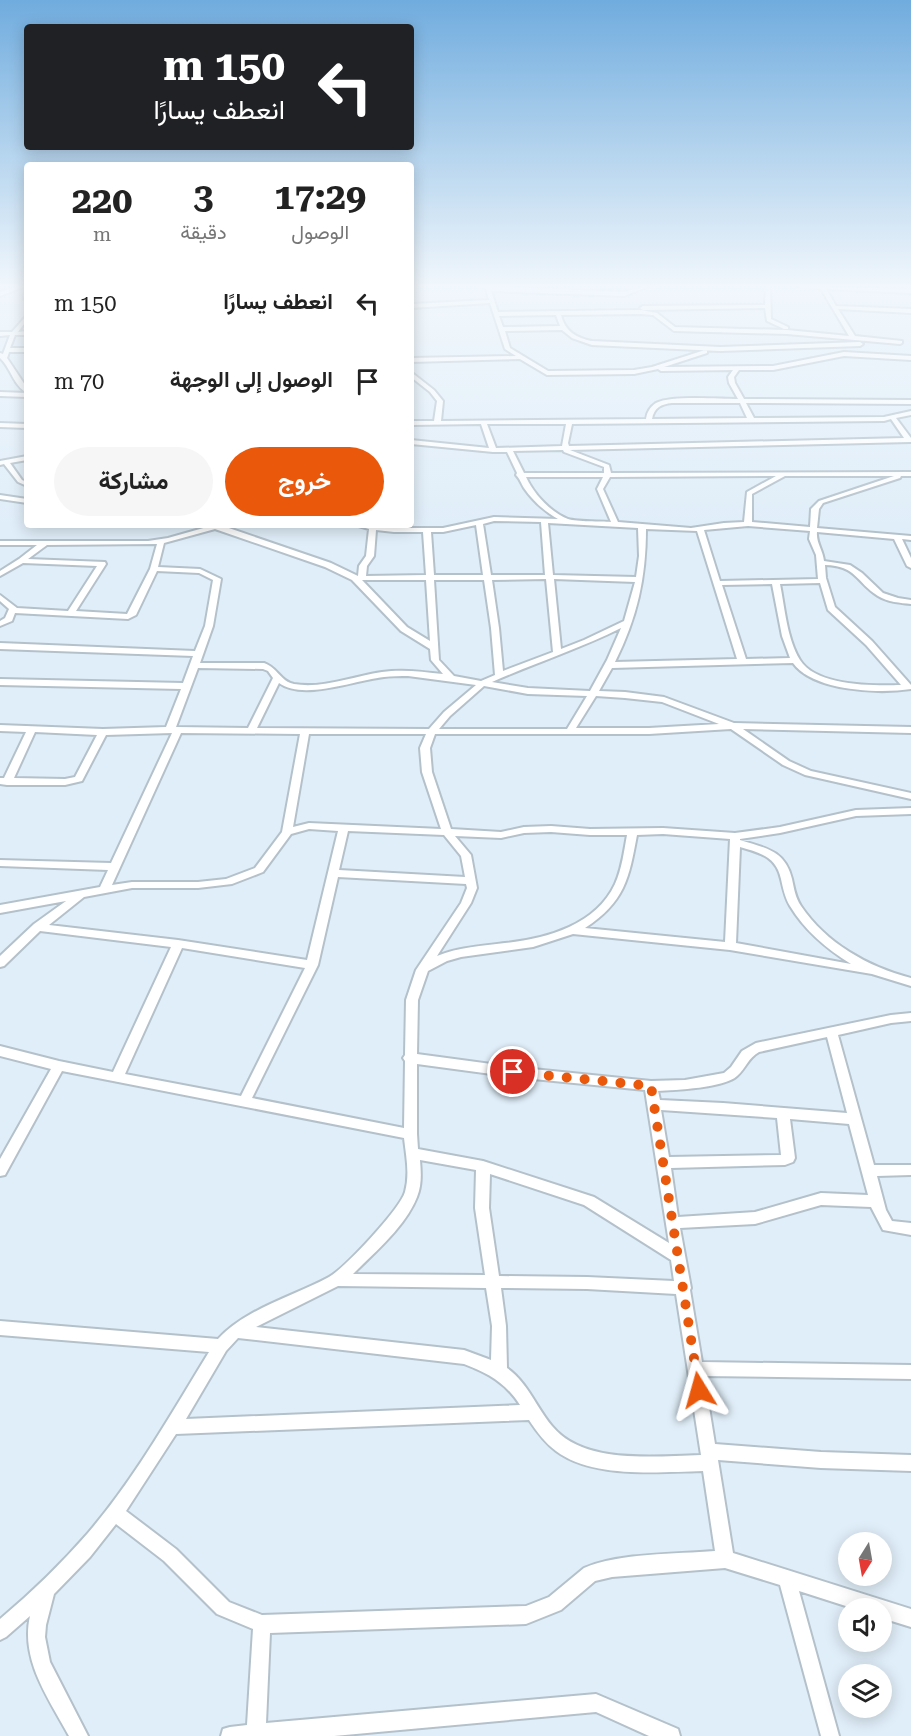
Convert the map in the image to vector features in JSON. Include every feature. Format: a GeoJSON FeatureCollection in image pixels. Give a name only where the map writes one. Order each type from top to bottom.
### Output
{"type":"FeatureCollection","features":[{"type":"Feature","properties":{"kind":"street"},"geometry":{"type":"LineString","coordinates":[[10,367],[24,390]]}},
{"type":"Feature","properties":{"kind":"street"},"geometry":{"type":"LineString","coordinates":[[536,367],[541,371],[556,374],[626,373],[653,369],[773,367]]}},
{"type":"Feature","properties":{"kind":"street"},"geometry":{"type":"LineString","coordinates":[[653,369],[658,367]]}},
{"type":"Feature","properties":{"kind":"street"},"geometry":{"type":"LineString","coordinates":[[737,369],[731,376],[752,421]]}},
{"type":"Feature","properties":{"kind":"street"},"geometry":{"type":"LineString","coordinates":[[414,376],[440,401],[437,424]]}},
{"type":"Feature","properties":{"kind":"street"},"geometry":{"type":"LineString","coordinates":[[0,394],[24,393]]}},
{"type":"Feature","properties":{"kind":"street"},"geometry":{"type":"LineString","coordinates":[[648,422],[650,411],[655,405],[663,402],[911,402]]}},
{"type":"Feature","properties":{"kind":"street"},"geometry":{"type":"LineString","coordinates":[[414,423],[752,421],[894,418],[911,413]]}},
{"type":"Feature","properties":{"kind":"street"},"geometry":{"type":"LineString","coordinates":[[894,418],[910,440]]}},
{"type":"Feature","properties":{"kind":"street"},"geometry":{"type":"LineString","coordinates":[[569,423],[565,447],[567,451],[605,464],[608,474],[600,489],[616,525]]}},
{"type":"Feature","properties":{"kind":"street"},"geometry":{"type":"LineString","coordinates":[[484,424],[493,450]]}},
{"type":"Feature","properties":{"kind":"street"},"geometry":{"type":"LineString","coordinates":[[0,425],[24,426]]}},
{"type":"Feature","properties":{"kind":"street"},"geometry":{"type":"LineString","coordinates":[[414,442],[508,450],[910,440]]}},
{"type":"Feature","properties":{"kind":"street"},"geometry":{"type":"LineString","coordinates":[[508,450],[517,464],[519,475],[547,510],[571,521]]}},
{"type":"Feature","properties":{"kind":"street"},"geometry":{"type":"LineString","coordinates":[[3,462],[24,458]]}},
{"type":"Feature","properties":{"kind":"street"},"geometry":{"type":"LineString","coordinates":[[3,462],[24,483]]}},
{"type":"Feature","properties":{"kind":"street"},"geometry":{"type":"LineString","coordinates":[[519,475],[911,474]]}},
{"type":"Feature","properties":{"kind":"street"},"geometry":{"type":"LineString","coordinates":[[909,687],[869,643],[831,608],[823,581],[821,562],[813,539],[814,508],[821,502],[911,474]]}},
{"type":"Feature","properties":{"kind":"street"},"geometry":{"type":"LineString","coordinates":[[748,524],[749,494],[785,475]]}},
{"type":"Feature","properties":{"kind":"street"},"geometry":{"type":"LineString","coordinates":[[0,497],[24,501]]}},
{"type":"Feature","properties":{"kind":"street"},"geometry":{"type":"LineString","coordinates":[[359,578],[370,556],[373,528],[427,530],[454,528],[494,519],[571,521],[699,530],[724,525],[748,524],[911,538]]}},
{"type":"Feature","properties":{"kind":"street"},"geometry":{"type":"LineString","coordinates":[[544,521],[557,653]]}},
{"type":"Feature","properties":{"kind":"street"},"geometry":{"type":"LineString","coordinates":[[479,522],[495,628],[499,675]]}},
{"type":"Feature","properties":{"kind":"street"},"geometry":{"type":"LineString","coordinates":[[569,732],[610,665],[628,622],[640,580],[644,554],[642,527]]}},
{"type":"Feature","properties":{"kind":"street"},"geometry":{"type":"LineString","coordinates":[[0,543],[160,541],[205,528]]}},
{"type":"Feature","properties":{"kind":"street"},"geometry":{"type":"LineString","coordinates":[[223,528],[359,578],[548,577],[640,580]]}},
{"type":"Feature","properties":{"kind":"street"},"geometry":{"type":"LineString","coordinates":[[427,530],[435,660],[451,678]]}},
{"type":"Feature","properties":{"kind":"street"},"geometry":{"type":"LineString","coordinates":[[699,530],[742,661]]}},
{"type":"Feature","properties":{"kind":"street"},"geometry":{"type":"LineString","coordinates":[[897,537],[911,566]]}},
{"type":"Feature","properties":{"kind":"street"},"geometry":{"type":"LineString","coordinates":[[12,610],[128,617],[132,615],[154,568],[160,541]]}},
{"type":"Feature","properties":{"kind":"street"},"geometry":{"type":"LineString","coordinates":[[0,574],[44,544]]}},
{"type":"Feature","properties":{"kind":"street"},"geometry":{"type":"LineString","coordinates":[[22,561],[102,564],[70,614]]}},
{"type":"Feature","properties":{"kind":"street"},"geometry":{"type":"LineString","coordinates":[[821,562],[849,567],[877,594],[911,602]]}},
{"type":"Feature","properties":{"kind":"street"},"geometry":{"type":"LineString","coordinates":[[105,890],[174,730],[186,686],[209,626],[217,579],[200,571],[154,568]]}},
{"type":"Feature","properties":{"kind":"street"},"geometry":{"type":"LineString","coordinates":[[359,578],[404,629],[429,642],[433,647]]}},
{"type":"Feature","properties":{"kind":"street"},"geometry":{"type":"LineString","coordinates":[[716,583],[823,581]]}},
{"type":"Feature","properties":{"kind":"street"},"geometry":{"type":"LineString","coordinates":[[776,583],[780,610],[796,660],[804,671],[828,680],[862,686],[909,687]]}},
{"type":"Feature","properties":{"kind":"street"},"geometry":{"type":"LineString","coordinates":[[0,597],[10,603],[12,610],[9,619],[0,624]]}},
{"type":"Feature","properties":{"kind":"street"},"geometry":{"type":"LineString","coordinates":[[0,1631],[46,1591],[95,1537],[171,1427],[221,1346],[235,1331],[338,1280],[378,1239],[411,1196],[415,1174],[410,1134],[412,1000],[422,970],[466,903],[472,888],[466,855],[447,833],[427,772],[425,748],[432,731],[447,714],[483,683],[587,642],[628,622]]}},
{"type":"Feature","properties":{"kind":"street"},"geometry":{"type":"LineString","coordinates":[[0,646],[198,654]]}},
{"type":"Feature","properties":{"kind":"street"},"geometry":{"type":"LineString","coordinates":[[610,665],[796,660]]}},
{"type":"Feature","properties":{"kind":"street"},"geometry":{"type":"LineString","coordinates":[[194,665],[264,666],[287,685],[298,687],[325,686],[384,674],[408,673],[528,691],[625,695],[664,700],[733,726],[786,763],[808,773],[911,796]]}},
{"type":"Feature","properties":{"kind":"street"},"geometry":{"type":"LineString","coordinates":[[251,731],[277,678]]}},
{"type":"Feature","properties":{"kind":"street"},"geometry":{"type":"LineString","coordinates":[[0,682],[186,686]]}},
{"type":"Feature","properties":{"kind":"street"},"geometry":{"type":"LineString","coordinates":[[0,728],[103,732],[174,730],[569,732],[648,731],[733,726],[911,730]]}},
{"type":"Feature","properties":{"kind":"street"},"geometry":{"type":"LineString","coordinates":[[32,730],[3,782],[65,782],[80,779],[103,732]]}},
{"type":"Feature","properties":{"kind":"street"},"geometry":{"type":"LineString","coordinates":[[0,909],[132,885],[198,885],[228,882],[259,870],[287,832],[305,732]]}},
{"type":"Feature","properties":{"kind":"street"},"geometry":{"type":"LineString","coordinates":[[287,832],[309,826],[501,835],[524,830],[551,829],[590,832],[633,831],[735,839],[856,813],[911,811]]}},
{"type":"Feature","properties":{"kind":"street"},"geometry":{"type":"LineString","coordinates":[[244,1102],[312,965],[344,828]]}},
{"type":"Feature","properties":{"kind":"street"},"geometry":{"type":"LineString","coordinates":[[422,970],[439,958],[461,952],[526,945],[554,938],[604,910],[619,887],[633,831]]}},
{"type":"Feature","properties":{"kind":"street"},"geometry":{"type":"LineString","coordinates":[[730,946],[735,839]]}},
{"type":"Feature","properties":{"kind":"street"},"geometry":{"type":"LineString","coordinates":[[735,839],[778,860],[794,903],[817,931],[845,955],[870,971]]}},
{"type":"Feature","properties":{"kind":"street"},"geometry":{"type":"LineString","coordinates":[[0,863],[116,867]]}},
{"type":"Feature","properties":{"kind":"street"},"geometry":{"type":"LineString","coordinates":[[334,873],[472,881]]}},
{"type":"Feature","properties":{"kind":"street"},"geometry":{"type":"LineString","coordinates":[[0,963],[38,927],[84,893]]}},
{"type":"Feature","properties":{"kind":"street"},"geometry":{"type":"LineString","coordinates":[[38,927],[178,944],[312,965]]}},
{"type":"Feature","properties":{"kind":"street"},"geometry":{"type":"LineString","coordinates":[[570,930],[730,946],[870,971],[911,982]]}},
{"type":"Feature","properties":{"kind":"street"},"geometry":{"type":"LineString","coordinates":[[117,1077],[178,944]]}},
{"type":"Feature","properties":{"kind":"street"},"geometry":{"type":"LineString","coordinates":[[410,1058],[513,1072],[651,1086],[685,1085],[733,1074],[746,1052],[891,1019],[911,1017]]}},
{"type":"Feature","properties":{"kind":"street"},"geometry":{"type":"LineString","coordinates":[[832,1033],[876,1201],[884,1222],[888,1226],[911,1228]]}},
{"type":"Feature","properties":{"kind":"street"},"geometry":{"type":"LineString","coordinates":[[0,1052],[59,1066],[410,1134]]}},
{"type":"Feature","properties":{"kind":"street"},"geometry":{"type":"LineString","coordinates":[[0,1171],[59,1066]]}},
{"type":"Feature","properties":{"kind":"street"},"geometry":{"type":"LineString","coordinates":[[651,1086],[726,1559]]}},
{"type":"Feature","properties":{"kind":"street"},"geometry":{"type":"LineString","coordinates":[[654,1105],[856,1119]]}},
{"type":"Feature","properties":{"kind":"street"},"geometry":{"type":"LineString","coordinates":[[662,1163],[785,1161],[788,1158],[783,1113]]}},
{"type":"Feature","properties":{"kind":"street"},"geometry":{"type":"LineString","coordinates":[[412,1153],[483,1166],[589,1201],[677,1256]]}},
{"type":"Feature","properties":{"kind":"street"},"geometry":{"type":"LineString","coordinates":[[483,1166],[482,1208],[499,1326],[499,1372]]}},
{"type":"Feature","properties":{"kind":"street"},"geometry":{"type":"LineString","coordinates":[[869,1171],[911,1170]]}},
{"type":"Feature","properties":{"kind":"street"},"geometry":{"type":"LineString","coordinates":[[672,1223],[754,1218],[821,1199],[876,1201]]}},
{"type":"Feature","properties":{"kind":"street"},"geometry":{"type":"LineString","coordinates":[[338,1280],[587,1283],[684,1288]]}},
{"type":"Feature","properties":{"kind":"street"},"geometry":{"type":"LineString","coordinates":[[0,1328],[221,1346]]}},
{"type":"Feature","properties":{"kind":"street"},"geometry":{"type":"LineString","coordinates":[[235,1331],[464,1357],[489,1365],[513,1382],[550,1437],[563,1448],[579,1455],[631,1464],[709,1457],[911,1463]]}},
{"type":"Feature","properties":{"kind":"street"},"geometry":{"type":"LineString","coordinates":[[696,1369],[911,1372]]}},
{"type":"Feature","properties":{"kind":"street"},"geometry":{"type":"LineString","coordinates":[[171,1427],[533,1412]]}},
{"type":"Feature","properties":{"kind":"street"},"geometry":{"type":"LineString","coordinates":[[114,1512],[170,1555],[223,1608],[262,1624],[526,1615],[555,1604],[590,1574],[612,1568],[726,1559],[850,1598]]}},
{"type":"Feature","properties":{"kind":"street"},"geometry":{"type":"LineString","coordinates":[[787,1578],[830,1736]]}},
{"type":"Feature","properties":{"kind":"street"},"geometry":{"type":"LineString","coordinates":[[46,1591],[38,1616],[36,1639],[40,1662],[79,1736]]}},
{"type":"Feature","properties":{"kind":"street"},"geometry":{"type":"LineString","coordinates":[[892,1612],[911,1618]]}},
{"type":"Feature","properties":{"kind":"street"},"geometry":{"type":"LineString","coordinates":[[256,1734],[262,1624]]}},
{"type":"Feature","properties":{"kind":"street"},"geometry":{"type":"LineString","coordinates":[[230,1736],[359,1730],[596,1703],[671,1736]]}},
{"type":"Feature","properties":{"kind":"route"},"geometry":{"type":"LineString","coordinates":[[513,1072],[651,1086],[699,1390]]}}]}
